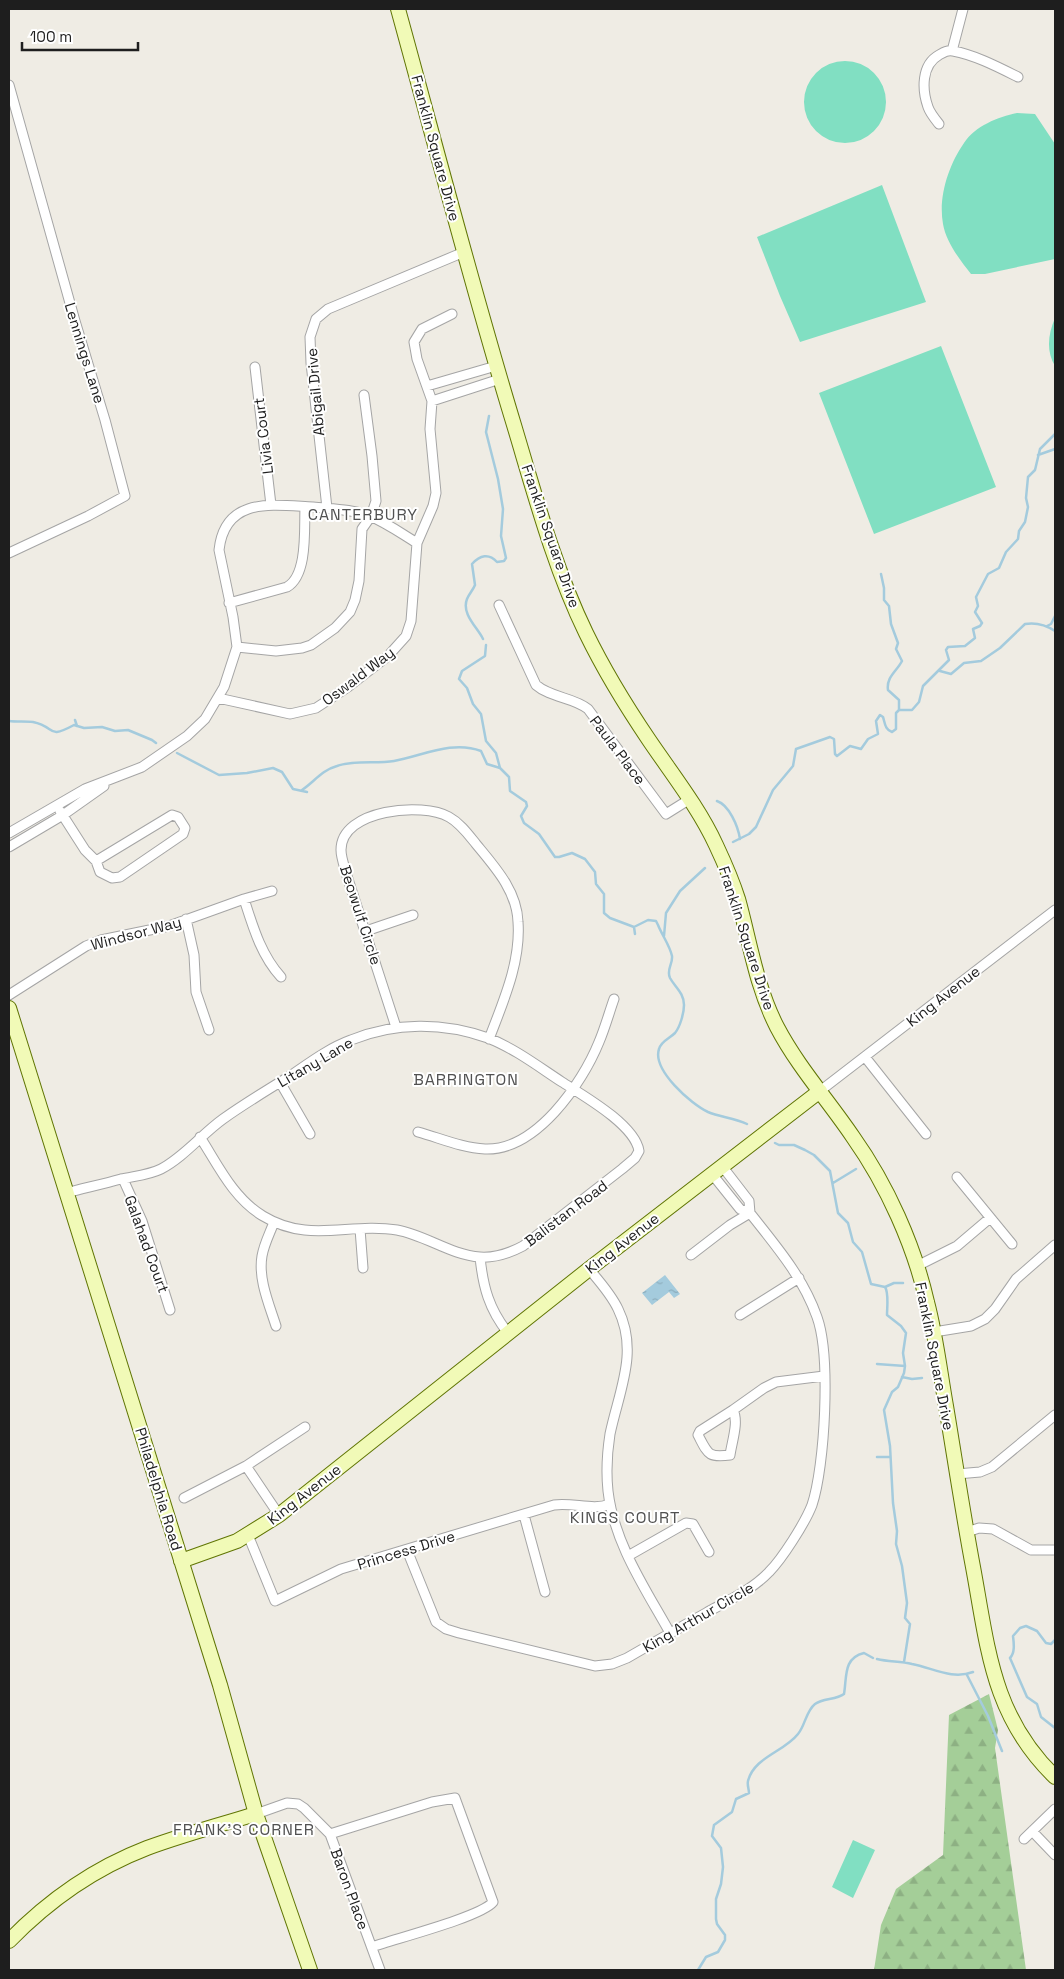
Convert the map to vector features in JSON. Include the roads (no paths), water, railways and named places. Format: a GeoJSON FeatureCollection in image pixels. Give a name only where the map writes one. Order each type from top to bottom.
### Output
{"type":"FeatureCollection","features":[{"type":"Feature","properties":{"kind":"street","name":"Franklin Square Drive"},"geometry":{"type":"LineString","coordinates":[[398,9],[498,373],[569,597],[602,666],[690,799],[717,846],[732,882],[755,970],[766,1002],[793,1054],[855,1139],[879,1178],[896,1212],[917,1266],[934,1332],[988,1654],[1008,1713],[1028,1746],[1055,1777]]}},
{"type":"Feature","properties":{"kind":"street"},"geometry":{"type":"LineString","coordinates":[[952,51],[964,9]]}},
{"type":"Feature","properties":{"kind":"street"},"geometry":{"type":"LineString","coordinates":[[939,124],[928,106],[924,83],[925,72],[931,59],[946,51],[952,51],[980,60],[1018,77]]}},
{"type":"Feature","properties":{"kind":"street","name":"Lennings Lane"},"geometry":{"type":"LineString","coordinates":[[9,85],[125,496],[9,554]]}},
{"type":"Feature","properties":{"kind":"street","name":"Abigail Drive"},"geometry":{"type":"LineString","coordinates":[[328,508],[311,363],[310,337],[316,320],[328,309],[464,252]]}},
{"type":"Feature","properties":{"kind":"street","name":"Oswald Way"},"geometry":{"type":"LineString","coordinates":[[218,698],[278,712],[290,714],[300,712],[326,702],[368,672],[402,642],[409,628],[417,543],[433,506],[436,493],[430,429],[432,401],[414,347],[416,336],[422,329],[452,314]]}},
{"type":"Feature","properties":{"kind":"street","name":"Livia Court"},"geometry":{"type":"LineString","coordinates":[[254,366],[271,505]]}},
{"type":"Feature","properties":{"kind":"street"},"geometry":{"type":"LineString","coordinates":[[427,386],[498,373]]}},
{"type":"Feature","properties":{"kind":"street"},"geometry":{"type":"LineString","coordinates":[[432,401],[498,373]]}},
{"type":"Feature","properties":{"kind":"street"},"geometry":{"type":"LineString","coordinates":[[237,647],[293,651],[311,645],[344,620],[350,612],[359,581],[361,534],[376,501],[364,395]]}},
{"type":"Feature","properties":{"kind":"street"},"geometry":{"type":"LineString","coordinates":[[9,833],[85,789],[142,767],[187,736],[205,719],[218,698],[237,647],[219,550],[222,533],[229,521],[242,511],[271,505],[354,511],[370,516],[417,543]]}},
{"type":"Feature","properties":{"kind":"street"},"geometry":{"type":"LineString","coordinates":[[229,603],[287,587],[297,579],[302,562],[305,507]]}},
{"type":"Feature","properties":{"kind":"street","name":"Paula Place"},"geometry":{"type":"LineString","coordinates":[[499,605],[536,685],[546,692],[578,704],[588,710],[666,814],[690,799]]}},
{"type":"Feature","properties":{"kind":"street"},"geometry":{"type":"LineString","coordinates":[[9,847],[62,815],[116,777]]}},
{"type":"Feature","properties":{"kind":"street"},"geometry":{"type":"LineString","coordinates":[[57,806],[85,850],[96,861],[98,868],[103,874],[112,878],[120,877],[183,834],[185,828],[178,817],[168,816],[96,861]]}},
{"type":"Feature","properties":{"kind":"street","name":"Beowulf Circle"},"geometry":{"type":"LineString","coordinates":[[396,1026],[341,851],[343,840],[350,830],[358,822],[368,817],[410,809],[431,810],[450,817],[458,824],[501,875],[516,904],[518,934],[513,967],[501,1008],[488,1039]]}},
{"type":"Feature","properties":{"kind":"street","name":"Windsor Way"},"geometry":{"type":"LineString","coordinates":[[9,995],[86,946],[101,940],[150,931],[272,891]]}},
{"type":"Feature","properties":{"kind":"street"},"geometry":{"type":"LineString","coordinates":[[244,899],[262,950],[281,977]]}},
{"type":"Feature","properties":{"kind":"street","name":"King Avenue"},"geometry":{"type":"LineString","coordinates":[[181,1561],[226,1546],[248,1535],[279,1514],[589,1269],[1055,910]]}},
{"type":"Feature","properties":{"kind":"street"},"geometry":{"type":"LineString","coordinates":[[366,931],[413,915]]}},
{"type":"Feature","properties":{"kind":"street"},"geometry":{"type":"LineString","coordinates":[[186,920],[194,955],[196,992],[209,1030]]}},
{"type":"Feature","properties":{"kind":"street"},"geometry":{"type":"LineString","coordinates":[[418,1132],[469,1147],[485,1149],[499,1148],[522,1139],[540,1126],[574,1089],[599,1042],[614,999]]}},
{"type":"Feature","properties":{"kind":"street","name":"Philadelphia Road"},"geometry":{"type":"LineString","coordinates":[[9,1008],[220,1685],[256,1814],[310,1970]]}},
{"type":"Feature","properties":{"kind":"street","name":"Litany Lane"},"geometry":{"type":"LineString","coordinates":[[66,1192],[163,1168],[222,1120],[280,1082],[350,1040],[396,1026],[448,1028],[488,1039],[525,1058],[574,1089],[622,1125],[634,1137],[639,1151]]}},
{"type":"Feature","properties":{"kind":"street"},"geometry":{"type":"LineString","coordinates":[[865,1057],[926,1134]]}},
{"type":"Feature","properties":{"kind":"street"},"geometry":{"type":"LineString","coordinates":[[280,1082],[310,1134]]}},
{"type":"Feature","properties":{"kind":"street","name":"Balistan Road"},"geometry":{"type":"LineString","coordinates":[[200,1137],[227,1181],[240,1198],[255,1211],[274,1222],[309,1231],[386,1229],[407,1233],[460,1253],[480,1257],[506,1254],[528,1242],[622,1169],[639,1151]]}},
{"type":"Feature","properties":{"kind":"street","name":"King Arthur Circle"},"geometry":{"type":"LineString","coordinates":[[717,1170],[750,1202],[750,1213]]}},
{"type":"Feature","properties":{"kind":"street","name":"King Arthur Circle"},"geometry":{"type":"LineString","coordinates":[[407,1550],[432,1615],[440,1626],[595,1666],[604,1666],[618,1662],[670,1633],[757,1583],[780,1560],[806,1518],[815,1494],[819,1474],[824,1376],[823,1349],[817,1319],[799,1278],[750,1213],[740,1209],[717,1170]]}},
{"type":"Feature","properties":{"kind":"street"},"geometry":{"type":"LineString","coordinates":[[957,1177],[1012,1244]]}},
{"type":"Feature","properties":{"kind":"street","name":"Galahad Court"},"geometry":{"type":"LineString","coordinates":[[123,1179],[142,1221],[170,1310]]}},
{"type":"Feature","properties":{"kind":"street"},"geometry":{"type":"LineString","coordinates":[[691,1256],[730,1225],[750,1213]]}},
{"type":"Feature","properties":{"kind":"street"},"geometry":{"type":"LineString","coordinates":[[917,1266],[957,1246],[990,1218]]}},
{"type":"Feature","properties":{"kind":"street"},"geometry":{"type":"LineString","coordinates":[[274,1222],[263,1251],[261,1266],[265,1292],[276,1326]]}},
{"type":"Feature","properties":{"kind":"street"},"geometry":{"type":"LineString","coordinates":[[360,1229],[363,1268]]}},
{"type":"Feature","properties":{"kind":"street"},"geometry":{"type":"LineString","coordinates":[[934,1332],[970,1326],[985,1319],[995,1309],[1016,1279],[1055,1246]]}},
{"type":"Feature","properties":{"kind":"street"},"geometry":{"type":"LineString","coordinates":[[480,1257],[487,1299],[499,1322],[508,1333]]}},
{"type":"Feature","properties":{"kind":"street"},"geometry":{"type":"LineString","coordinates":[[589,1269],[618,1309],[628,1342],[628,1364],[611,1430],[608,1454],[607,1473],[610,1504],[618,1534],[628,1556],[670,1633]]}},
{"type":"Feature","properties":{"kind":"street"},"geometry":{"type":"LineString","coordinates":[[740,1315],[799,1278]]}},
{"type":"Feature","properties":{"kind":"street"},"geometry":{"type":"LineString","coordinates":[[732,1410],[735,1415],[735,1422],[730,1455],[713,1456],[698,1435],[700,1431],[764,1388],[776,1382],[824,1376]]}},
{"type":"Feature","properties":{"kind":"street"},"geometry":{"type":"LineString","coordinates":[[957,1474],[980,1472],[992,1467],[1055,1415]]}},
{"type":"Feature","properties":{"kind":"street"},"geometry":{"type":"LineString","coordinates":[[184,1498],[246,1466],[305,1427]]}},
{"type":"Feature","properties":{"kind":"street"},"geometry":{"type":"LineString","coordinates":[[246,1466],[279,1514]]}},
{"type":"Feature","properties":{"kind":"street","name":"Princess Drive"},"geometry":{"type":"LineString","coordinates":[[248,1535],[275,1601],[342,1569],[564,1503],[598,1508],[610,1504]]}},
{"type":"Feature","properties":{"kind":"street"},"geometry":{"type":"LineString","coordinates":[[524,1515],[545,1592]]}},
{"type":"Feature","properties":{"kind":"street"},"geometry":{"type":"LineString","coordinates":[[628,1556],[686,1524],[693,1524],[709,1552]]}},
{"type":"Feature","properties":{"kind":"street"},"geometry":{"type":"LineString","coordinates":[[967,1532],[979,1528],[993,1528],[1031,1550],[1055,1550]]}},
{"type":"Feature","properties":{"kind":"street"},"geometry":{"type":"LineString","coordinates":[[330,1834],[432,1802],[455,1798],[469,1834],[493,1902],[490,1906],[468,1916],[372,1947]]}},
{"type":"Feature","properties":{"kind":"street","name":"Baron Place"},"geometry":{"type":"LineString","coordinates":[[256,1814],[287,1803],[298,1804],[330,1834],[380,1970]]}},
{"type":"Feature","properties":{"kind":"street"},"geometry":{"type":"LineString","coordinates":[[1024,1839],[1055,1810]]}},
{"type":"Feature","properties":{"kind":"street"},"geometry":{"type":"LineString","coordinates":[[9,1941],[51,1903],[88,1878],[118,1862],[145,1849],[256,1814]]}},
{"type":"Feature","properties":{"kind":"street"},"geometry":{"type":"LineString","coordinates":[[1032,1832],[1055,1855]]}},
{"type":"Feature","properties":{"kind":"water"},"geometry":{"type":"Polygon","coordinates":[[[665,1275],[680,1294],[674,1298],[669,1292],[652,1305],[642,1293],[665,1275]]]}},
{"type":"Feature","properties":{"kind":"waterway"},"geometry":{"type":"LineString","coordinates":[[483,639],[466,610],[467,599],[475,585],[472,564],[484,556],[491,557],[497,562],[504,561],[506,558],[501,536],[503,509],[498,479],[486,432],[489,416]]}},
{"type":"Feature","properties":{"kind":"waterway"},"geometry":{"type":"LineString","coordinates":[[899,710],[912,710],[919,702],[923,686],[949,660],[946,650],[948,647],[965,646],[975,638],[973,629],[982,623],[975,612],[978,606],[976,597],[988,574],[999,568],[1006,552],[1018,539],[1019,531],[1025,522],[1028,507],[1026,498],[1028,477],[1035,470],[1040,449],[1055,434]]}},
{"type":"Feature","properties":{"kind":"waterway"},"geometry":{"type":"LineString","coordinates":[[1038,455],[1055,449]]}},
{"type":"Feature","properties":{"kind":"waterway"},"geometry":{"type":"LineString","coordinates":[[733,842],[749,834],[756,827],[773,790],[793,766],[796,749],[830,737],[834,739],[835,754],[837,756],[850,746],[861,749],[868,739],[878,734],[876,721],[880,715],[883,717],[888,730],[892,732],[896,729],[896,713],[899,710],[899,700],[888,690],[888,685],[890,678],[902,661],[896,649],[898,643],[891,624],[889,606],[884,600],[881,574]]}},
{"type":"Feature","properties":{"kind":"waterway"},"geometry":{"type":"LineString","coordinates":[[1047,626],[1051,624],[1055,616]]}},
{"type":"Feature","properties":{"kind":"waterway"},"geometry":{"type":"LineString","coordinates":[[940,671],[951,674],[964,663],[981,661],[1000,648],[1025,624],[1041,624],[1055,631]]}},
{"type":"Feature","properties":{"kind":"waterway"},"geometry":{"type":"LineString","coordinates":[[486,645],[485,656],[462,671],[459,679],[467,688],[473,704],[481,714],[486,741],[496,753],[500,768]]}},
{"type":"Feature","properties":{"kind":"waterway"},"geometry":{"type":"LineString","coordinates":[[75,720],[77,726]]}},
{"type":"Feature","properties":{"kind":"waterway"},"geometry":{"type":"LineString","coordinates":[[9,721],[33,722],[55,732],[74,725],[84,728],[102,727],[115,731],[128,730],[156,743]]}},
{"type":"Feature","properties":{"kind":"waterway"},"geometry":{"type":"LineString","coordinates":[[302,790],[327,770],[343,764],[394,761],[448,748],[459,747],[481,751],[487,764],[500,768],[509,777],[510,791],[526,802],[527,806],[521,816],[524,823],[539,834],[555,857],[572,853],[585,859],[595,872],[596,884],[604,894],[604,913],[610,918],[634,927]]}},
{"type":"Feature","properties":{"kind":"waterway"},"geometry":{"type":"LineString","coordinates":[[177,753],[219,775],[247,773],[273,768],[282,772],[293,789],[307,792]]}},
{"type":"Feature","properties":{"kind":"waterway"},"geometry":{"type":"LineString","coordinates":[[717,801],[729,811],[740,839]]}},
{"type":"Feature","properties":{"kind":"waterway"},"geometry":{"type":"LineString","coordinates":[[664,936],[666,913],[680,891],[705,868]]}},
{"type":"Feature","properties":{"kind":"waterway"},"geometry":{"type":"LineString","coordinates":[[634,927],[648,920],[656,921],[672,956],[669,970],[670,978],[684,1001],[679,1027],[659,1049],[658,1057],[661,1067],[674,1085],[701,1108],[713,1114],[747,1124]]}},
{"type":"Feature","properties":{"kind":"waterway"},"geometry":{"type":"LineString","coordinates":[[634,927],[635,934]]}},
{"type":"Feature","properties":{"kind":"waterway"},"geometry":{"type":"LineString","coordinates":[[775,1143],[779,1145],[794,1145],[805,1150],[814,1155],[830,1171],[838,1213],[848,1223],[853,1242],[862,1252],[871,1284],[885,1287],[894,1283],[903,1283]]}},
{"type":"Feature","properties":{"kind":"waterway"},"geometry":{"type":"LineString","coordinates":[[833,1183],[856,1169]]}},
{"type":"Feature","properties":{"kind":"waterway"},"geometry":{"type":"LineString","coordinates":[[885,1287],[887,1315],[901,1326],[906,1333],[903,1353],[904,1373],[898,1387],[892,1392],[884,1410],[890,1446],[893,1503],[897,1531],[896,1544],[902,1566],[907,1603],[905,1618],[910,1624],[904,1662]]}},
{"type":"Feature","properties":{"kind":"waterway"},"geometry":{"type":"LineString","coordinates":[[877,1364],[905,1366]]}},
{"type":"Feature","properties":{"kind":"waterway"},"geometry":{"type":"LineString","coordinates":[[902,1377],[922,1378]]}},
{"type":"Feature","properties":{"kind":"waterway"},"geometry":{"type":"LineString","coordinates":[[877,1457],[890,1457]]}},
{"type":"Feature","properties":{"kind":"waterway"},"geometry":{"type":"LineString","coordinates":[[1010,1658],[1014,1645],[1013,1636],[1020,1628],[1026,1626],[1037,1631],[1046,1643],[1051,1644],[1055,1640]]}},
{"type":"Feature","properties":{"kind":"waterway"},"geometry":{"type":"LineString","coordinates":[[698,1970],[706,1957],[718,1952],[725,1940],[725,1935],[717,1924],[716,1919],[716,1899],[721,1884],[723,1867],[721,1848],[712,1836],[714,1825],[732,1812],[736,1799],[749,1793],[748,1781],[756,1766],[785,1746],[798,1734],[812,1707],[818,1702],[844,1694],[847,1669],[852,1659],[864,1653],[873,1658]]}},
{"type":"Feature","properties":{"kind":"waterway"},"geometry":{"type":"LineString","coordinates":[[1010,1658],[1027,1697],[1037,1704],[1041,1717],[1055,1728]]}},
{"type":"Feature","properties":{"kind":"waterway"},"geometry":{"type":"LineString","coordinates":[[877,1659],[908,1663],[942,1673],[958,1675],[973,1672]]}},
{"type":"Feature","properties":{"kind":"waterway"},"geometry":{"type":"LineString","coordinates":[[967,1675],[988,1716],[1002,1751]]}},
{"type":"Feature","properties":{"kind":"district","name":"CANTERBURY"},"geometry":{"type":"Point","coordinates":[363,514]}},
{"type":"Feature","properties":{"kind":"district","name":"BARRINGTON"},"geometry":{"type":"Point","coordinates":[466,1079]}},
{"type":"Feature","properties":{"kind":"district","name":"KINGS COURT"},"geometry":{"type":"Point","coordinates":[625,1517]}},
{"type":"Feature","properties":{"kind":"district","name":"FRANK'S CORNER"},"geometry":{"type":"Point","coordinates":[244,1829]}}]}
